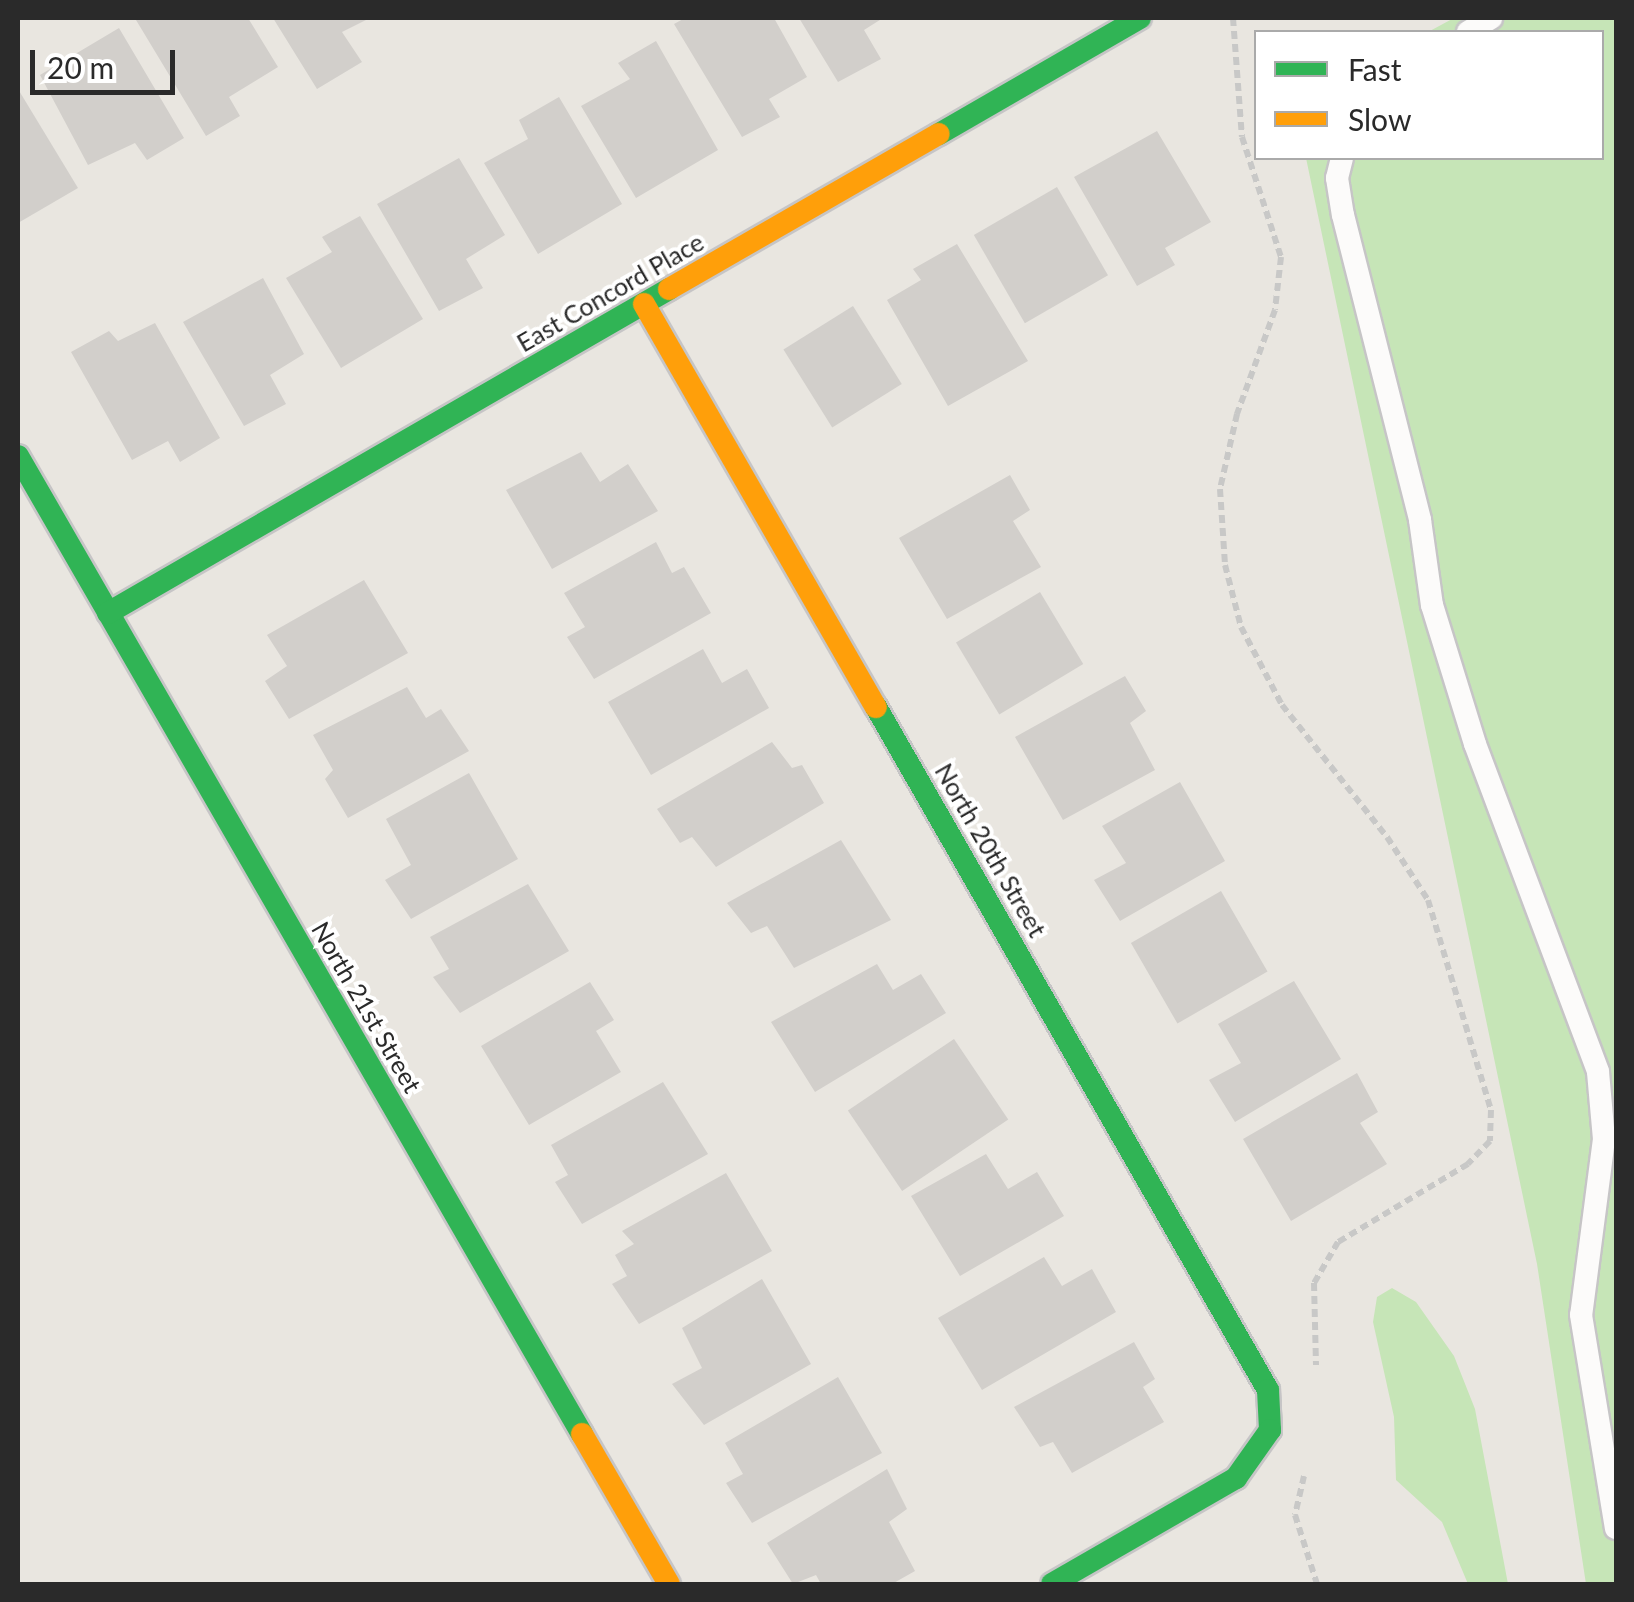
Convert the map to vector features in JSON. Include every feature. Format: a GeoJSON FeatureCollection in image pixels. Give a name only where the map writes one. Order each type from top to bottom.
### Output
{"type":"FeatureCollection","features":[{"type":"Feature","properties":{"kind":"street","name":"East Concord Place"},"geometry":{"type":"LineString","coordinates":[[108,613],[1140,18]]}},
{"type":"Feature","properties":{"kind":"street","name":"North 20th Street"},"geometry":{"type":"LineString","coordinates":[[644,304],[1268,1390],[1270,1430],[1236,1478],[1052,1584]]}},
{"type":"Feature","properties":{"kind":"street","name":"North 21st Street"},"geometry":{"type":"LineString","coordinates":[[18,456],[668,1584]]}},
{"type":"Feature","properties":{"kind":"lane"},"geometry":{"type":"LineString","coordinates":[[1342,160],[1337,178],[1343,215],[1420,520],[1432,605],[1475,744],[1598,1072],[1604,1139],[1580,1315],[1616,1528]]}},
{"type":"Feature","properties":{"kind":"path"},"geometry":{"type":"LineString","coordinates":[[1234,18],[1242,138],[1281,257],[1275,310],[1237,414],[1220,489],[1225,565],[1241,627],[1282,706],[1387,837],[1428,900],[1491,1110],[1490,1141],[1468,1164],[1338,1242],[1314,1284],[1316,1374]]}},
{"type":"Feature","properties":{"kind":"path"},"geometry":{"type":"LineString","coordinates":[[1306,1468],[1295,1515],[1317,1584]]}},
{"type":"Feature","properties":{"kind":"green space"},"geometry":{"type":"Polygon","coordinates":[[[1454,18],[1616,18],[1616,1584],[1586,1584],[1537,1264],[1306,160],[1604,160],[1604,30],[1432,30],[1454,18]]]}},
{"type":"Feature","properties":{"kind":"green space"},"geometry":{"type":"Polygon","coordinates":[[[1392,1288],[1416,1302],[1454,1356],[1475,1409],[1508,1584],[1468,1584],[1442,1522],[1396,1480],[1394,1417],[1373,1322],[1377,1297],[1392,1288]]]}},
{"type":"Feature","properties":{"kind":"building"},"geometry":{"type":"Polygon","coordinates":[[[248,18],[278,67],[229,97],[240,116],[206,136],[136,20],[248,18]]]}},
{"type":"Feature","properties":{"kind":"building"},"geometry":{"type":"Polygon","coordinates":[[[273,18],[370,18],[342,32],[362,62],[317,89],[273,18]]]}},
{"type":"Feature","properties":{"kind":"building"},"geometry":{"type":"Polygon","coordinates":[[[685,18],[774,18],[807,77],[769,99],[780,117],[742,137],[674,24],[685,18]]]}},
{"type":"Feature","properties":{"kind":"building"},"geometry":{"type":"Polygon","coordinates":[[[799,18],[883,18],[864,30],[881,59],[838,82],[799,18]]]}},
{"type":"Feature","properties":{"kind":"building"},"geometry":{"type":"Polygon","coordinates":[[[119,28],[184,138],[147,160],[135,143],[88,165],[40,75],[119,28]]]}},
{"type":"Feature","properties":{"kind":"building"},"geometry":{"type":"Polygon","coordinates":[[[656,41],[718,150],[636,198],[581,106],[630,79],[618,63],[656,41]]]}},
{"type":"Feature","properties":{"kind":"building"},"geometry":{"type":"Polygon","coordinates":[[[18,89],[78,188],[18,223],[18,89]]]}},
{"type":"Feature","properties":{"kind":"building"},"geometry":{"type":"Polygon","coordinates":[[[559,97],[622,204],[538,254],[484,163],[528,139],[519,120],[559,97]]]}},
{"type":"Feature","properties":{"kind":"building"},"geometry":{"type":"Polygon","coordinates":[[[1157,131],[1211,222],[1165,248],[1175,265],[1137,286],[1074,177],[1157,131]]]}},
{"type":"Feature","properties":{"kind":"building"},"geometry":{"type":"Polygon","coordinates":[[[459,158],[505,235],[466,259],[483,288],[439,311],[377,204],[459,158]]]}},
{"type":"Feature","properties":{"kind":"building"},"geometry":{"type":"Polygon","coordinates":[[[1057,187],[1108,275],[1025,323],[974,235],[1057,187]]]}},
{"type":"Feature","properties":{"kind":"building"},"geometry":{"type":"Polygon","coordinates":[[[360,216],[423,319],[341,368],[286,278],[332,252],[322,237],[360,216]]]}},
{"type":"Feature","properties":{"kind":"building"},"geometry":{"type":"Polygon","coordinates":[[[957,244],[1028,361],[948,406],[887,300],[921,280],[913,269],[957,244]]]}},
{"type":"Feature","properties":{"kind":"building"},"geometry":{"type":"Polygon","coordinates":[[[263,278],[304,354],[270,375],[286,404],[244,426],[183,322],[263,278]]]}},
{"type":"Feature","properties":{"kind":"building"},"geometry":{"type":"Polygon","coordinates":[[[853,306],[902,384],[832,427],[783,349],[853,306]]]}},
{"type":"Feature","properties":{"kind":"building"},"geometry":{"type":"Polygon","coordinates":[[[155,323],[220,438],[180,462],[168,441],[132,460],[71,352],[109,331],[118,341],[155,323]]]}},
{"type":"Feature","properties":{"kind":"building"},"geometry":{"type":"Polygon","coordinates":[[[581,452],[600,482],[628,464],[658,511],[552,569],[506,490],[581,452]]]}},
{"type":"Feature","properties":{"kind":"building"},"geometry":{"type":"Polygon","coordinates":[[[1010,475],[1030,510],[1013,521],[1041,567],[947,619],[899,538],[1010,475]]]}},
{"type":"Feature","properties":{"kind":"building"},"geometry":{"type":"Polygon","coordinates":[[[656,542],[672,573],[684,567],[711,613],[594,679],[567,637],[585,627],[564,593],[656,542]]]}},
{"type":"Feature","properties":{"kind":"building"},"geometry":{"type":"Polygon","coordinates":[[[364,580],[408,653],[289,719],[265,681],[287,666],[267,635],[364,580]]]}},
{"type":"Feature","properties":{"kind":"building"},"geometry":{"type":"Polygon","coordinates":[[[1040,592],[1083,664],[999,714],[956,642],[1040,592]]]}},
{"type":"Feature","properties":{"kind":"building"},"geometry":{"type":"Polygon","coordinates":[[[703,649],[722,683],[747,669],[769,708],[651,775],[608,702],[703,649]]]}},
{"type":"Feature","properties":{"kind":"building"},"geometry":{"type":"Polygon","coordinates":[[[1125,676],[1146,711],[1130,723],[1155,770],[1063,820],[1015,737],[1125,676]]]}},
{"type":"Feature","properties":{"kind":"building"},"geometry":{"type":"Polygon","coordinates":[[[407,687],[426,718],[441,709],[469,751],[348,818],[325,779],[333,770],[313,735],[407,687]]]}},
{"type":"Feature","properties":{"kind":"building"},"geometry":{"type":"Polygon","coordinates":[[[772,742],[792,768],[802,765],[824,803],[716,867],[692,837],[680,843],[657,809],[772,742]]]}},
{"type":"Feature","properties":{"kind":"building"},"geometry":{"type":"Polygon","coordinates":[[[469,773],[518,859],[411,919],[385,880],[411,865],[386,819],[469,773]]]}},
{"type":"Feature","properties":{"kind":"building"},"geometry":{"type":"Polygon","coordinates":[[[1180,782],[1225,861],[1120,921],[1094,880],[1126,863],[1102,826],[1180,782]]]}},
{"type":"Feature","properties":{"kind":"building"},"geometry":{"type":"Polygon","coordinates":[[[841,840],[891,920],[794,968],[767,926],[751,933],[727,903],[841,840]]]}},
{"type":"Feature","properties":{"kind":"building"},"geometry":{"type":"Polygon","coordinates":[[[528,884],[569,951],[460,1013],[433,977],[449,969],[430,937],[528,884]]]}},
{"type":"Feature","properties":{"kind":"building"},"geometry":{"type":"Polygon","coordinates":[[[1221,891],[1268,972],[1177,1024],[1131,943],[1221,891]]]}},
{"type":"Feature","properties":{"kind":"building"},"geometry":{"type":"Polygon","coordinates":[[[877,964],[893,990],[921,974],[946,1013],[815,1092],[771,1022],[877,964]]]}},
{"type":"Feature","properties":{"kind":"building"},"geometry":{"type":"Polygon","coordinates":[[[1294,981],[1341,1059],[1235,1122],[1209,1080],[1241,1063],[1218,1024],[1294,981]]]}},
{"type":"Feature","properties":{"kind":"building"},"geometry":{"type":"Polygon","coordinates":[[[590,982],[614,1020],[596,1031],[621,1072],[529,1125],[481,1046],[590,982]]]}},
{"type":"Feature","properties":{"kind":"building"},"geometry":{"type":"Polygon","coordinates":[[[954,1039],[1008,1119],[902,1191],[848,1111],[954,1039]]]}},
{"type":"Feature","properties":{"kind":"building"},"geometry":{"type":"Polygon","coordinates":[[[1357,1073],[1378,1112],[1360,1123],[1387,1164],[1291,1221],[1243,1139],[1357,1073]]]}},
{"type":"Feature","properties":{"kind":"building"},"geometry":{"type":"Polygon","coordinates":[[[663,1082],[708,1154],[582,1224],[555,1182],[568,1175],[551,1145],[663,1082]]]}},
{"type":"Feature","properties":{"kind":"building"},"geometry":{"type":"Polygon","coordinates":[[[986,1154],[1008,1189],[1037,1172],[1064,1216],[960,1276],[911,1196],[986,1154]]]}},
{"type":"Feature","properties":{"kind":"building"},"geometry":{"type":"Polygon","coordinates":[[[726,1173],[772,1251],[639,1324],[612,1284],[627,1276],[615,1255],[634,1244],[622,1231],[726,1173]]]}},
{"type":"Feature","properties":{"kind":"building"},"geometry":{"type":"Polygon","coordinates":[[[1044,1257],[1062,1286],[1092,1269],[1116,1312],[982,1390],[938,1318],[1044,1257]]]}},
{"type":"Feature","properties":{"kind":"building"},"geometry":{"type":"Polygon","coordinates":[[[762,1279],[811,1364],[704,1425],[672,1384],[702,1368],[682,1328],[762,1279]]]}},
{"type":"Feature","properties":{"kind":"building"},"geometry":{"type":"Polygon","coordinates":[[[1134,1342],[1155,1379],[1143,1387],[1164,1422],[1072,1473],[1053,1442],[1040,1447],[1014,1407],[1134,1342]]]}},
{"type":"Feature","properties":{"kind":"building"},"geometry":{"type":"Polygon","coordinates":[[[838,1377],[882,1453],[752,1523],[726,1483],[743,1474],[725,1443],[838,1377]]]}},
{"type":"Feature","properties":{"kind":"building"},"geometry":{"type":"Polygon","coordinates":[[[887,1469],[907,1509],[889,1522],[915,1571],[892,1584],[821,1584],[816,1575],[793,1584],[767,1543],[887,1469]]]}},
{"type":"Feature","properties":{"kind":"traffic: fast"},"geometry":{"type":"LineString","coordinates":[[939,134],[1140,18]]}},
{"type":"Feature","properties":{"kind":"traffic: fast"},"geometry":{"type":"LineString","coordinates":[[108,613],[669,289]]}},
{"type":"Feature","properties":{"kind":"traffic: fast"},"geometry":{"type":"LineString","coordinates":[[18,456],[582,1434]]}},
{"type":"Feature","properties":{"kind":"traffic: fast"},"geometry":{"type":"LineString","coordinates":[[876,707],[1268,1390],[1270,1430],[1236,1478],[1052,1584]]}},
{"type":"Feature","properties":{"kind":"traffic: slow"},"geometry":{"type":"LineString","coordinates":[[669,289],[939,134]]}},
{"type":"Feature","properties":{"kind":"traffic: slow"},"geometry":{"type":"LineString","coordinates":[[644,304],[876,707]]}},
{"type":"Feature","properties":{"kind":"traffic: slow"},"geometry":{"type":"LineString","coordinates":[[582,1434],[669,1584]]}}]}
